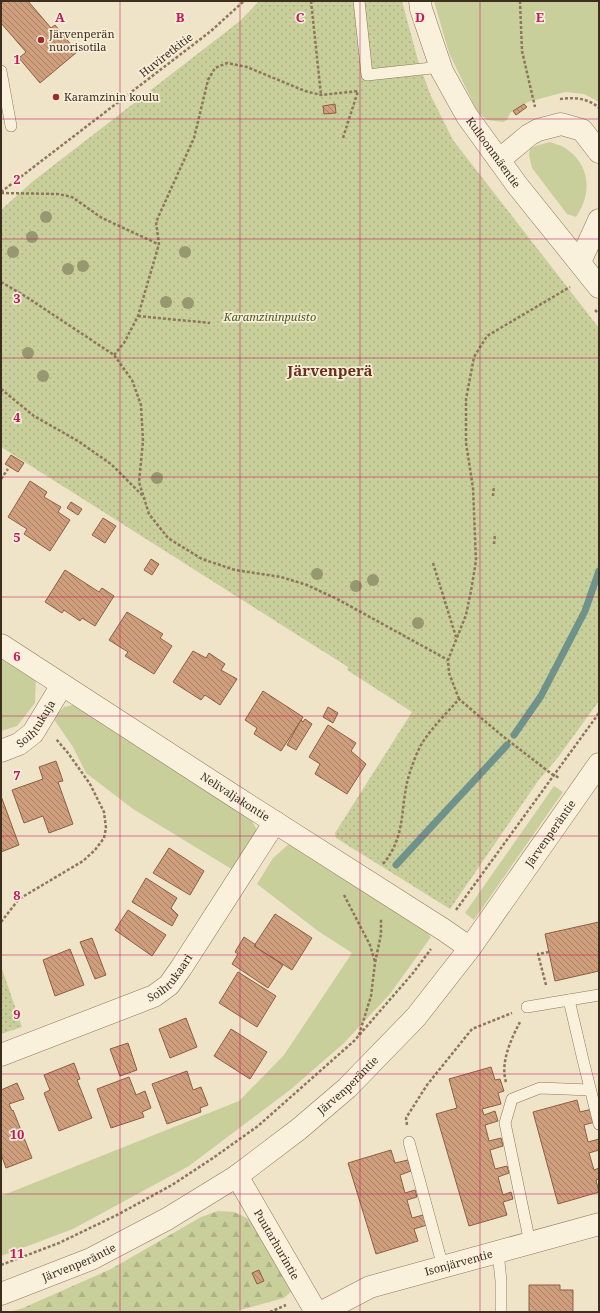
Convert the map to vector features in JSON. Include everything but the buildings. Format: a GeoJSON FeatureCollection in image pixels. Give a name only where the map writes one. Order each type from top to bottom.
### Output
{"type":"FeatureCollection","features":[{"type":"Feature","properties":{"kind":"street","name":"Kulloonmäentie"},"geometry":{"type":"LineString","coordinates":[[420,1],[440,68],[467,116],[517,185],[599,287]]}},
{"type":"Feature","properties":{"kind":"street"},"geometry":{"type":"LineString","coordinates":[[499,160],[529,135],[538,130],[561,124],[582,130],[599,152]]}},
{"type":"Feature","properties":{"kind":"street"},"geometry":{"type":"LineString","coordinates":[[580,262],[599,220]]}},
{"type":"Feature","properties":{"kind":"street","name":"Nelivaljakontie"},"geometry":{"type":"LineString","coordinates":[[1,645],[275,822],[379,881],[470,948]]}},
{"type":"Feature","properties":{"kind":"street","name":"Soihtukuja"},"geometry":{"type":"LineString","coordinates":[[1,751],[19,744],[33,733],[62,685]]}},
{"type":"Feature","properties":{"kind":"street","name":"Järvenperäntie"},"geometry":{"type":"LineString","coordinates":[[1,1294],[91,1259],[167,1219],[238,1176],[299,1129],[353,1083],[416,1017],[470,948],[599,764]]}},
{"type":"Feature","properties":{"kind":"street","name":"Soihtukaari"},"geometry":{"type":"LineString","coordinates":[[1,1055],[154,996],[169,985],[275,822]]}},
{"type":"Feature","properties":{"kind":"street","name":"Puutarhurintie"},"geometry":{"type":"LineString","coordinates":[[238,1176],[316,1312]]}},
{"type":"Feature","properties":{"kind":"street","name":"Isonjärventie"},"geometry":{"type":"LineString","coordinates":[[322,1312],[370,1287],[599,1224]]}},
{"type":"Feature","properties":{"kind":"lane"},"geometry":{"type":"LineString","coordinates":[[359,1],[367,75],[440,68]]}},
{"type":"Feature","properties":{"kind":"lane"},"geometry":{"type":"LineString","coordinates":[[1,71],[11,126]]}},
{"type":"Feature","properties":{"kind":"lane"},"geometry":{"type":"LineString","coordinates":[[527,1007],[599,995]]}},
{"type":"Feature","properties":{"kind":"lane"},"geometry":{"type":"LineString","coordinates":[[569,1000],[599,1124]]}},
{"type":"Feature","properties":{"kind":"lane"},"geometry":{"type":"LineString","coordinates":[[530,1243],[505,1124],[512,1099],[540,1088],[590,1090]]}},
{"type":"Feature","properties":{"kind":"lane"},"geometry":{"type":"LineString","coordinates":[[409,1142],[443,1267]]}},
{"type":"Feature","properties":{"kind":"lane"},"geometry":{"type":"LineString","coordinates":[[498,1252],[501,1281],[501,1312]]}},
{"type":"Feature","properties":{"kind":"path","name":"Huviretkitie"},"geometry":{"type":"LineString","coordinates":[[1,193],[211,30],[244,1]]}},
{"type":"Feature","properties":{"kind":"path"},"geometry":{"type":"LineString","coordinates":[[311,1],[321,95]]}},
{"type":"Feature","properties":{"kind":"path"},"geometry":{"type":"LineString","coordinates":[[520,1],[522,51],[535,108]]}},
{"type":"Feature","properties":{"kind":"path"},"geometry":{"type":"LineString","coordinates":[[114,355],[124,343],[138,316],[159,244],[156,222],[194,138],[208,80],[215,68],[227,63],[247,67],[305,91],[321,95],[366,90]]}},
{"type":"Feature","properties":{"kind":"path"},"geometry":{"type":"LineString","coordinates":[[344,138],[360,84],[367,75]]}},
{"type":"Feature","properties":{"kind":"path"},"geometry":{"type":"LineString","coordinates":[[1,193],[58,194],[72,197],[102,218],[159,244]]}},
{"type":"Feature","properties":{"kind":"path"},"geometry":{"type":"LineString","coordinates":[[580,262],[574,284],[487,336],[474,357],[466,398],[466,443],[473,488],[476,561],[466,615],[448,660],[449,673],[459,699],[500,734],[553,775],[582,789]]}},
{"type":"Feature","properties":{"kind":"path"},"geometry":{"type":"LineString","coordinates":[[1,282],[25,296],[114,355],[132,380],[141,405],[143,441],[139,482],[149,514],[168,538],[202,559],[235,570],[281,577],[306,585],[339,600],[448,660]]}},
{"type":"Feature","properties":{"kind":"path"},"geometry":{"type":"LineString","coordinates":[[138,316],[210,323]]}},
{"type":"Feature","properties":{"kind":"path"},"geometry":{"type":"LineString","coordinates":[[1,389],[34,416],[78,441],[111,464],[144,498]]}},
{"type":"Feature","properties":{"kind":"path"},"geometry":{"type":"LineString","coordinates":[[1,479],[8,469]]}},
{"type":"Feature","properties":{"kind":"path"},"geometry":{"type":"LineString","coordinates":[[493,496],[494,486]]}},
{"type":"Feature","properties":{"kind":"path"},"geometry":{"type":"LineString","coordinates":[[494,544],[495,534]]}},
{"type":"Feature","properties":{"kind":"path"},"geometry":{"type":"LineString","coordinates":[[433,563],[456,637]]}},
{"type":"Feature","properties":{"kind":"path"},"geometry":{"type":"LineString","coordinates":[[358,1036],[371,996],[375,963],[381,934],[379,881],[401,829],[410,773],[416,756],[426,736],[459,699]]}},
{"type":"Feature","properties":{"kind":"path"},"geometry":{"type":"LineString","coordinates":[[1,1265],[59,1242],[117,1215],[172,1185],[258,1126],[358,1036],[413,973],[444,930],[451,917],[599,713]]}},
{"type":"Feature","properties":{"kind":"path"},"geometry":{"type":"LineString","coordinates":[[1,922],[19,899],[83,861],[95,850],[104,838],[106,828],[104,812],[90,784],[68,753],[52,735],[38,726]]}},
{"type":"Feature","properties":{"kind":"path"},"geometry":{"type":"LineString","coordinates":[[342,890],[370,945],[375,963]]}},
{"type":"Feature","properties":{"kind":"path"},"geometry":{"type":"LineString","coordinates":[[549,952],[538,954],[550,1003]]}},
{"type":"Feature","properties":{"kind":"path"},"geometry":{"type":"LineString","coordinates":[[512,1099],[504,1074],[509,1043],[527,1007]]}},
{"type":"Feature","properties":{"kind":"path"},"geometry":{"type":"LineString","coordinates":[[409,1142],[406,1118],[427,1085],[472,1028],[527,1007]]}},
{"type":"Feature","properties":{"kind":"path"},"geometry":{"type":"LineString","coordinates":[[258,1126],[275,1148]]}},
{"type":"Feature","properties":{"kind":"green space","name":"Karamzininpuisto"},"geometry":{"type":"Polygon","coordinates":[[[259,1],[402,1],[419,64],[431,96],[453,140],[599,328],[599,701],[559,756],[538,781],[450,909],[336,838],[335,833],[412,712],[347,670],[348,667],[1,447],[1,210],[32,182],[240,21],[259,1]]]}},
{"type":"Feature","properties":{"kind":"green space"},"geometry":{"type":"Polygon","coordinates":[[[434,1],[599,1],[599,102],[584,94],[565,92],[528,102],[510,113],[507,120],[503,122],[487,120],[477,111],[449,53],[434,1]]]}},
{"type":"Feature","properties":{"kind":"green space"},"geometry":{"type":"Polygon","coordinates":[[[550,142],[560,145],[573,155],[580,162],[584,171],[587,189],[585,198],[576,217],[567,214],[532,168],[529,155],[530,149],[550,142]]]}},
{"type":"Feature","properties":{"kind":"green space"},"geometry":{"type":"Polygon","coordinates":[[[1,656],[36,677],[35,703],[17,726],[1,731],[1,656]]]}},
{"type":"Feature","properties":{"kind":"green space"},"geometry":{"type":"Polygon","coordinates":[[[77,704],[248,814],[257,830],[233,870],[133,809],[86,773],[73,747],[53,718],[64,707],[77,704]]]}},
{"type":"Feature","properties":{"kind":"green space"},"geometry":{"type":"Polygon","coordinates":[[[554,786],[563,792],[474,920],[465,913],[554,786]]]}},
{"type":"Feature","properties":{"kind":"green space"},"geometry":{"type":"Polygon","coordinates":[[[289,844],[423,928],[431,937],[390,994],[344,1043],[290,1090],[189,1166],[73,1229],[1,1256],[1,1196],[239,1101],[284,1055],[352,953],[318,931],[257,884],[273,858],[289,844]]]}},
{"type":"Feature","properties":{"kind":"green space"},"geometry":{"type":"Polygon","coordinates":[[[1,966],[22,1027],[1,1034],[1,966]]]}},
{"type":"Feature","properties":{"kind":"green space"},"geometry":{"type":"Polygon","coordinates":[[[218,1211],[234,1212],[251,1220],[293,1290],[284,1298],[233,1312],[9,1312],[23,1308],[111,1269],[201,1217],[218,1211]]]}},
{"type":"Feature","properties":{"kind":"waterway"},"geometry":{"type":"LineString","coordinates":[[514,735],[541,696],[585,611],[599,571]]}},
{"type":"Feature","properties":{"kind":"waterway"},"geometry":{"type":"LineString","coordinates":[[396,865],[507,745]]}},
{"type":"Feature","properties":{"kind":"place","name":"Järvenperän nuorisotila"},"geometry":{"type":"Point","coordinates":[41,40]}},
{"type":"Feature","properties":{"kind":"place","name":"Karamzinin koulu"},"geometry":{"type":"Point","coordinates":[56,97]}},
{"type":"Feature","properties":{"kind":"district","name":"Järvenperä"},"geometry":{"type":"Point","coordinates":[330,371]}}]}
